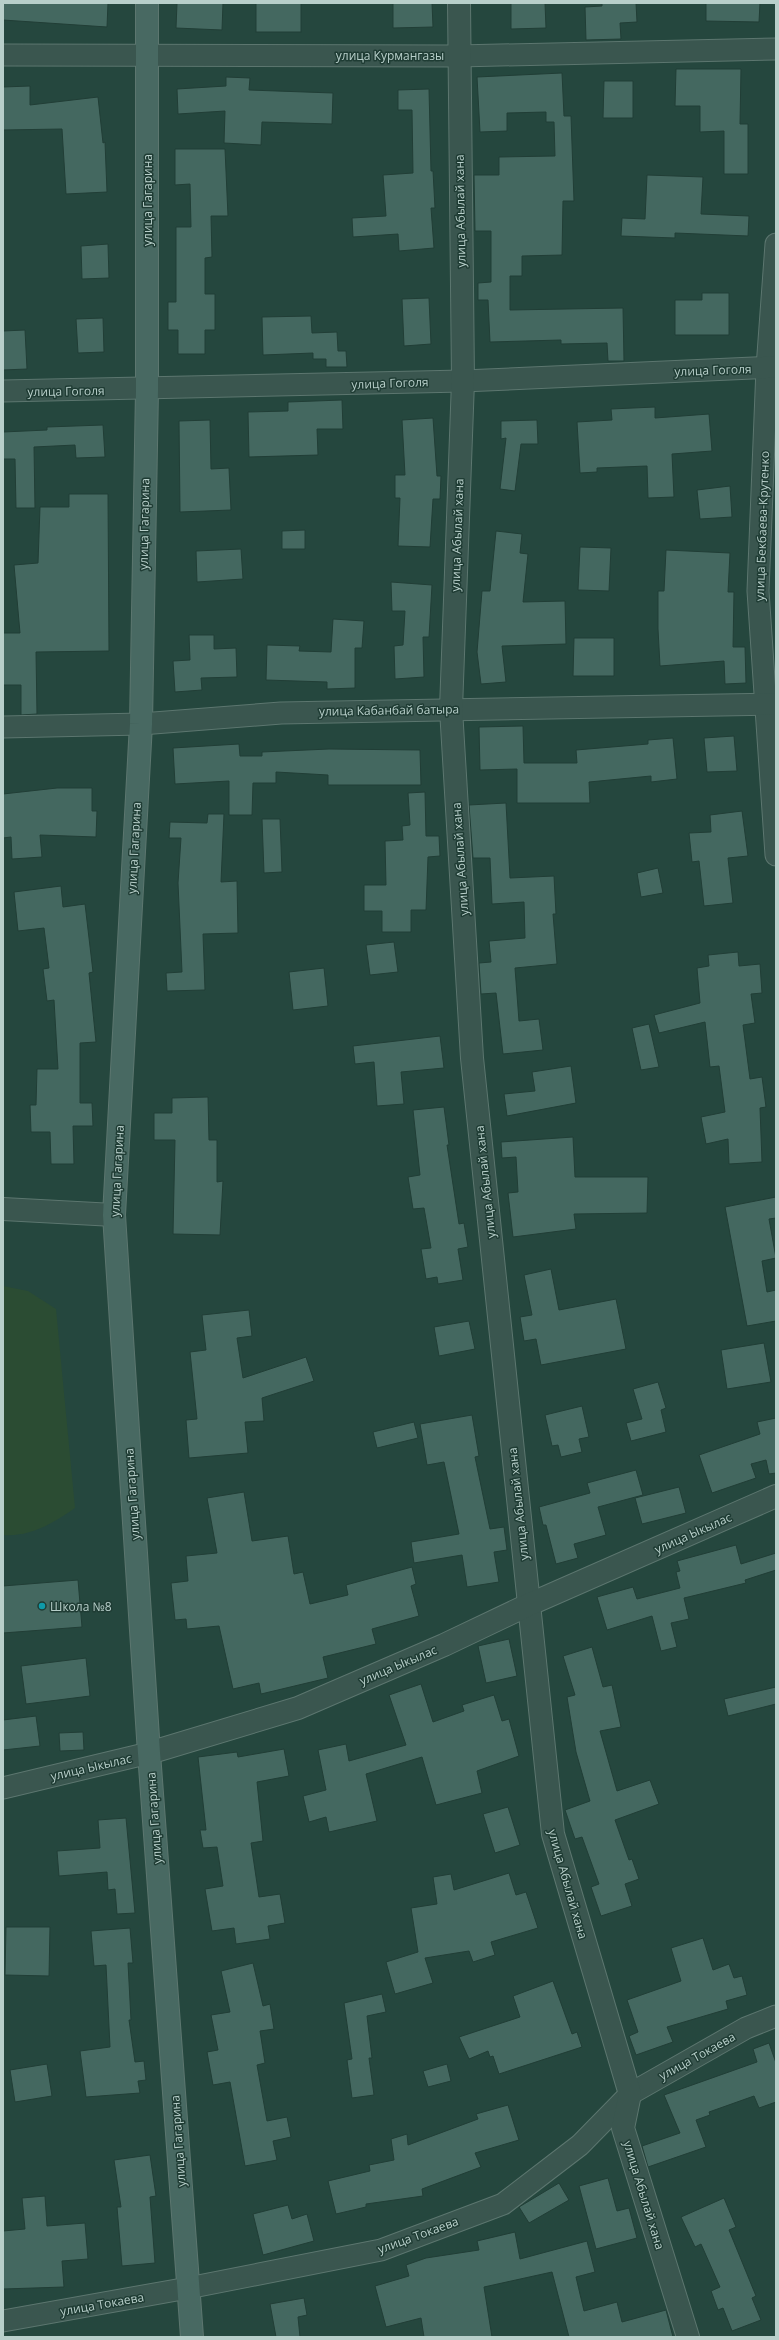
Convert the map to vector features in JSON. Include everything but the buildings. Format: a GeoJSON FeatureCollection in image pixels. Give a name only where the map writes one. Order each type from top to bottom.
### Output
{"type":"FeatureCollection","features":[{"type":"Feature","properties":{"kind":"main road","name":"улица Гагарина"},"geometry":{"type":"LineString","coordinates":[[147,3],[147,390],[141,724],[114,1215],[149,1753],[192,2337]]}},
{"type":"Feature","properties":{"kind":"street","name":"улица Абылай хана"},"geometry":{"type":"LineString","coordinates":[[459,3],[458,56],[463,381],[451,709],[472,1058],[553,1834],[630,2094],[623,2128],[688,2337]]}},
{"type":"Feature","properties":{"kind":"street","name":"улица Курмангазы"},"geometry":{"type":"LineString","coordinates":[[3,55],[458,56],[776,49]]}},
{"type":"Feature","properties":{"kind":"street","name":"улица Бекбаева-Крутенко"},"geometry":{"type":"LineString","coordinates":[[776,244],[772,368],[758,591],[772,704],[776,855]]}},
{"type":"Feature","properties":{"kind":"street","name":"улица Гоголя"},"geometry":{"type":"LineString","coordinates":[[3,391],[147,390],[463,381],[772,368]]}},
{"type":"Feature","properties":{"kind":"street","name":"улица Кабанбай батыра"},"geometry":{"type":"LineString","coordinates":[[3,727],[141,724],[281,713],[772,704]]}},
{"type":"Feature","properties":{"kind":"street"},"geometry":{"type":"LineString","coordinates":[[3,1209],[114,1215]]}},
{"type":"Feature","properties":{"kind":"street","name":"улица Ыкылас"},"geometry":{"type":"LineString","coordinates":[[3,1788],[149,1753],[298,1708],[444,1645],[528,1605],[776,1496]]}},
{"type":"Feature","properties":{"kind":"street","name":"улица Токаева"},"geometry":{"type":"LineString","coordinates":[[3,2321],[188,2288],[381,2250],[503,2204],[580,2145],[630,2094],[746,2028],[776,2016]]}},
{"type":"Feature","properties":{"kind":"green space"},"geometry":{"type":"Polygon","coordinates":[[[3,1286],[28,1291],[56,1309],[75,1508],[41,1528],[23,1534],[13,1535],[3,1535],[3,1286]]]}},
{"type":"Feature","properties":{"kind":"place","name":"Школа №8"},"geometry":{"type":"Point","coordinates":[42,1606]}}]}
